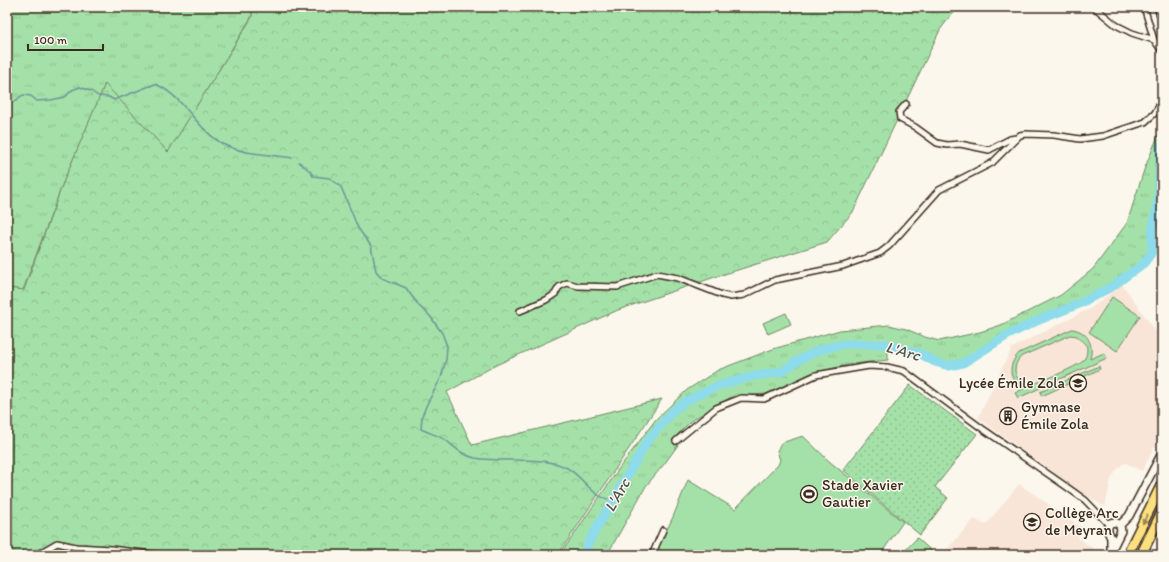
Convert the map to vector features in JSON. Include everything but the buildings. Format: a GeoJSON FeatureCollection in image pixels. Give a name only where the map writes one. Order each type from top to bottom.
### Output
{"type":"FeatureCollection","features":[{"type":"Feature","properties":{"kind":"highway"},"geometry":{"type":"LineString","coordinates":[[1127,555],[1162,484]]}},
{"type":"Feature","properties":{"kind":"highway"},"geometry":{"type":"LineString","coordinates":[[1141,555],[1162,512]]}},
{"type":"Feature","properties":{"kind":"main road"},"geometry":{"type":"LineString","coordinates":[[1120,525],[1129,516],[1162,454]]}},
{"type":"Feature","properties":{"kind":"main road"},"geometry":{"type":"LineString","coordinates":[[1110,553],[1112,543],[1111,536],[1107,530],[1109,525],[1114,522],[1120,525]]}},
{"type":"Feature","properties":{"kind":"main road"},"geometry":{"type":"LineString","coordinates":[[1110,553],[1121,531],[1120,525]]}},
{"type":"Feature","properties":{"kind":"main road"},"geometry":{"type":"LineString","coordinates":[[1111,536],[1119,534]]}},
{"type":"Feature","properties":{"kind":"street"},"geometry":{"type":"LineString","coordinates":[[1094,7],[1116,25],[1132,33],[1154,40]]}},
{"type":"Feature","properties":{"kind":"street"},"geometry":{"type":"LineString","coordinates":[[1144,7],[1154,40],[1162,51]]}},
{"type":"Feature","properties":{"kind":"street"},"geometry":{"type":"LineString","coordinates":[[906,104],[900,112],[900,119],[915,127],[937,143],[947,145],[960,144],[989,150],[1010,139],[1025,134],[1054,135],[1080,139],[1103,136],[1145,122],[1155,113],[1162,100]]}},
{"type":"Feature","properties":{"kind":"street"},"geometry":{"type":"LineString","coordinates":[[520,311],[546,300],[555,294],[559,287],[567,283],[578,286],[617,287],[658,274],[678,278],[731,297],[744,295],[775,280],[843,266],[880,253],[889,246],[939,190],[992,163],[1016,138]]}},
{"type":"Feature","properties":{"kind":"street"},"geometry":{"type":"LineString","coordinates":[[676,441],[716,408],[741,398],[764,399],[816,375],[869,366],[887,367],[904,371],[980,427],[1085,500],[1109,525]]}},
{"type":"Feature","properties":{"kind":"street"},"geometry":{"type":"LineString","coordinates":[[652,555],[663,530]]}},
{"type":"Feature","properties":{"kind":"street"},"geometry":{"type":"LineString","coordinates":[[36,555],[57,543],[76,547],[111,549],[159,555]]}},
{"type":"Feature","properties":{"kind":"shaded area","name":"Lycée Émile Zola"},"geometry":{"type":"Polygon","coordinates":[[[1122,284],[1162,340],[1162,438],[1154,448],[1143,470],[1139,470],[1126,463],[1118,468],[1111,479],[1105,507],[1072,486],[978,418],[1012,348],[1091,308],[1122,284]]]}},
{"type":"Feature","properties":{"kind":"shaded area","name":"Collège Arc de Meyran"},"geometry":{"type":"Polygon","coordinates":[[[1019,484],[1084,529],[1078,538],[1094,549],[1090,555],[942,555],[974,519],[986,525],[1019,484]]]}},
{"type":"Feature","properties":{"kind":"green space"},"geometry":{"type":"Polygon","coordinates":[[[7,7],[252,7],[252,16],[168,153],[105,85],[63,183],[23,290],[7,288],[7,7]]]}},
{"type":"Feature","properties":{"kind":"green space"},"geometry":{"type":"Polygon","coordinates":[[[252,7],[957,7],[940,30],[853,212],[827,242],[712,278],[618,310],[496,365],[447,392],[472,445],[662,399],[558,555],[7,555],[7,288],[24,290],[63,183],[105,84],[168,152],[252,17],[252,7]]]}},
{"type":"Feature","properties":{"kind":"green space"},"geometry":{"type":"Polygon","coordinates":[[[1162,126],[1158,200],[1152,232],[1152,252],[1144,263],[1113,286],[1079,304],[1039,320],[1004,337],[963,363],[949,366],[935,362],[921,354],[888,344],[888,360],[852,364],[816,372],[766,394],[731,397],[692,420],[672,440],[678,445],[646,486],[607,555],[560,555],[620,467],[656,419],[687,390],[718,370],[773,349],[840,330],[889,325],[906,329],[939,341],[980,332],[1001,325],[1061,295],[1093,269],[1127,223],[1144,170],[1162,126]]]}},
{"type":"Feature","properties":{"kind":"green space"},"geometry":{"type":"Polygon","coordinates":[[[1112,297],[1140,316],[1117,351],[1089,332],[1112,297]]]}},
{"type":"Feature","properties":{"kind":"green space"},"geometry":{"type":"Polygon","coordinates":[[[786,313],[791,324],[768,334],[763,323],[786,313]]]}},
{"type":"Feature","properties":{"kind":"green space"},"geometry":{"type":"Polygon","coordinates":[[[1072,329],[1078,330],[1086,336],[1091,349],[1090,359],[1104,353],[1107,358],[1018,398],[1015,393],[1025,388],[1019,385],[1012,377],[1011,368],[1012,363],[1019,353],[1072,329]],[[1070,335],[1022,356],[1018,360],[1015,369],[1018,378],[1025,383],[1035,383],[1082,362],[1086,356],[1087,346],[1077,336],[1070,335]]]}},
{"type":"Feature","properties":{"kind":"green space"},"geometry":{"type":"Polygon","coordinates":[[[1099,366],[1100,369],[1042,396],[1040,392],[1099,366]]]}},
{"type":"Feature","properties":{"kind":"green space"},"geometry":{"type":"Polygon","coordinates":[[[910,385],[977,434],[935,487],[948,498],[920,535],[843,470],[910,385]]]}},
{"type":"Feature","properties":{"kind":"green space","name":"Stade Xavier Gautier"},"geometry":{"type":"Polygon","coordinates":[[[803,436],[829,461],[903,522],[880,555],[777,555],[770,551],[767,555],[668,555],[658,548],[673,517],[688,480],[735,509],[778,465],[780,460],[777,451],[781,443],[803,436]]]}},
{"type":"Feature","properties":{"kind":"green space"},"geometry":{"type":"Polygon","coordinates":[[[917,538],[936,555],[901,555],[917,538]]]}},
{"type":"Feature","properties":{"kind":"waterway"},"geometry":{"type":"LineString","coordinates":[[7,107],[23,95],[31,96],[37,101],[51,100],[65,97],[72,90],[80,87],[91,91],[98,96],[109,97],[114,100],[155,84],[174,96],[205,130],[223,144],[231,148],[248,152],[292,158]]}},
{"type":"Feature","properties":{"kind":"waterway","name":"L'Arc"},"geometry":{"type":"LineString","coordinates":[[583,555],[592,536],[648,440],[674,410],[686,401],[717,386],[754,376],[781,372],[797,361],[819,350],[844,344],[887,344],[921,354],[935,362],[949,366],[963,363],[1008,335],[1039,320],[1079,304],[1113,286],[1144,263],[1152,252],[1152,232],[1158,200],[1160,150],[1162,143]]}},
{"type":"Feature","properties":{"kind":"waterway"},"geometry":{"type":"LineString","coordinates":[[299,162],[310,171],[313,176],[330,178],[341,187],[358,228],[371,246],[376,271],[382,278],[406,288],[419,306],[430,316],[442,333],[447,346],[446,360],[441,378],[422,416],[421,429],[439,436],[470,457],[497,460],[542,461],[563,466],[577,475],[598,495],[612,500]]}},
{"type":"Feature","properties":{"kind":"railway"},"geometry":{"type":"LineString","coordinates":[[1154,7],[1162,27]]}},
{"type":"Feature","properties":{"kind":"place","name":"Lycée Émile Zola"},"geometry":{"type":"Point","coordinates":[1078,383]}},
{"type":"Feature","properties":{"kind":"place","name":"Gymnase Émile Zola"},"geometry":{"type":"Point","coordinates":[1008,416]}},
{"type":"Feature","properties":{"kind":"place","name":"Stade Xavier Gautier"},"geometry":{"type":"Point","coordinates":[809,494]}},
{"type":"Feature","properties":{"kind":"place","name":"Collège Arc de Meyran"},"geometry":{"type":"Point","coordinates":[1032,522]}}]}
